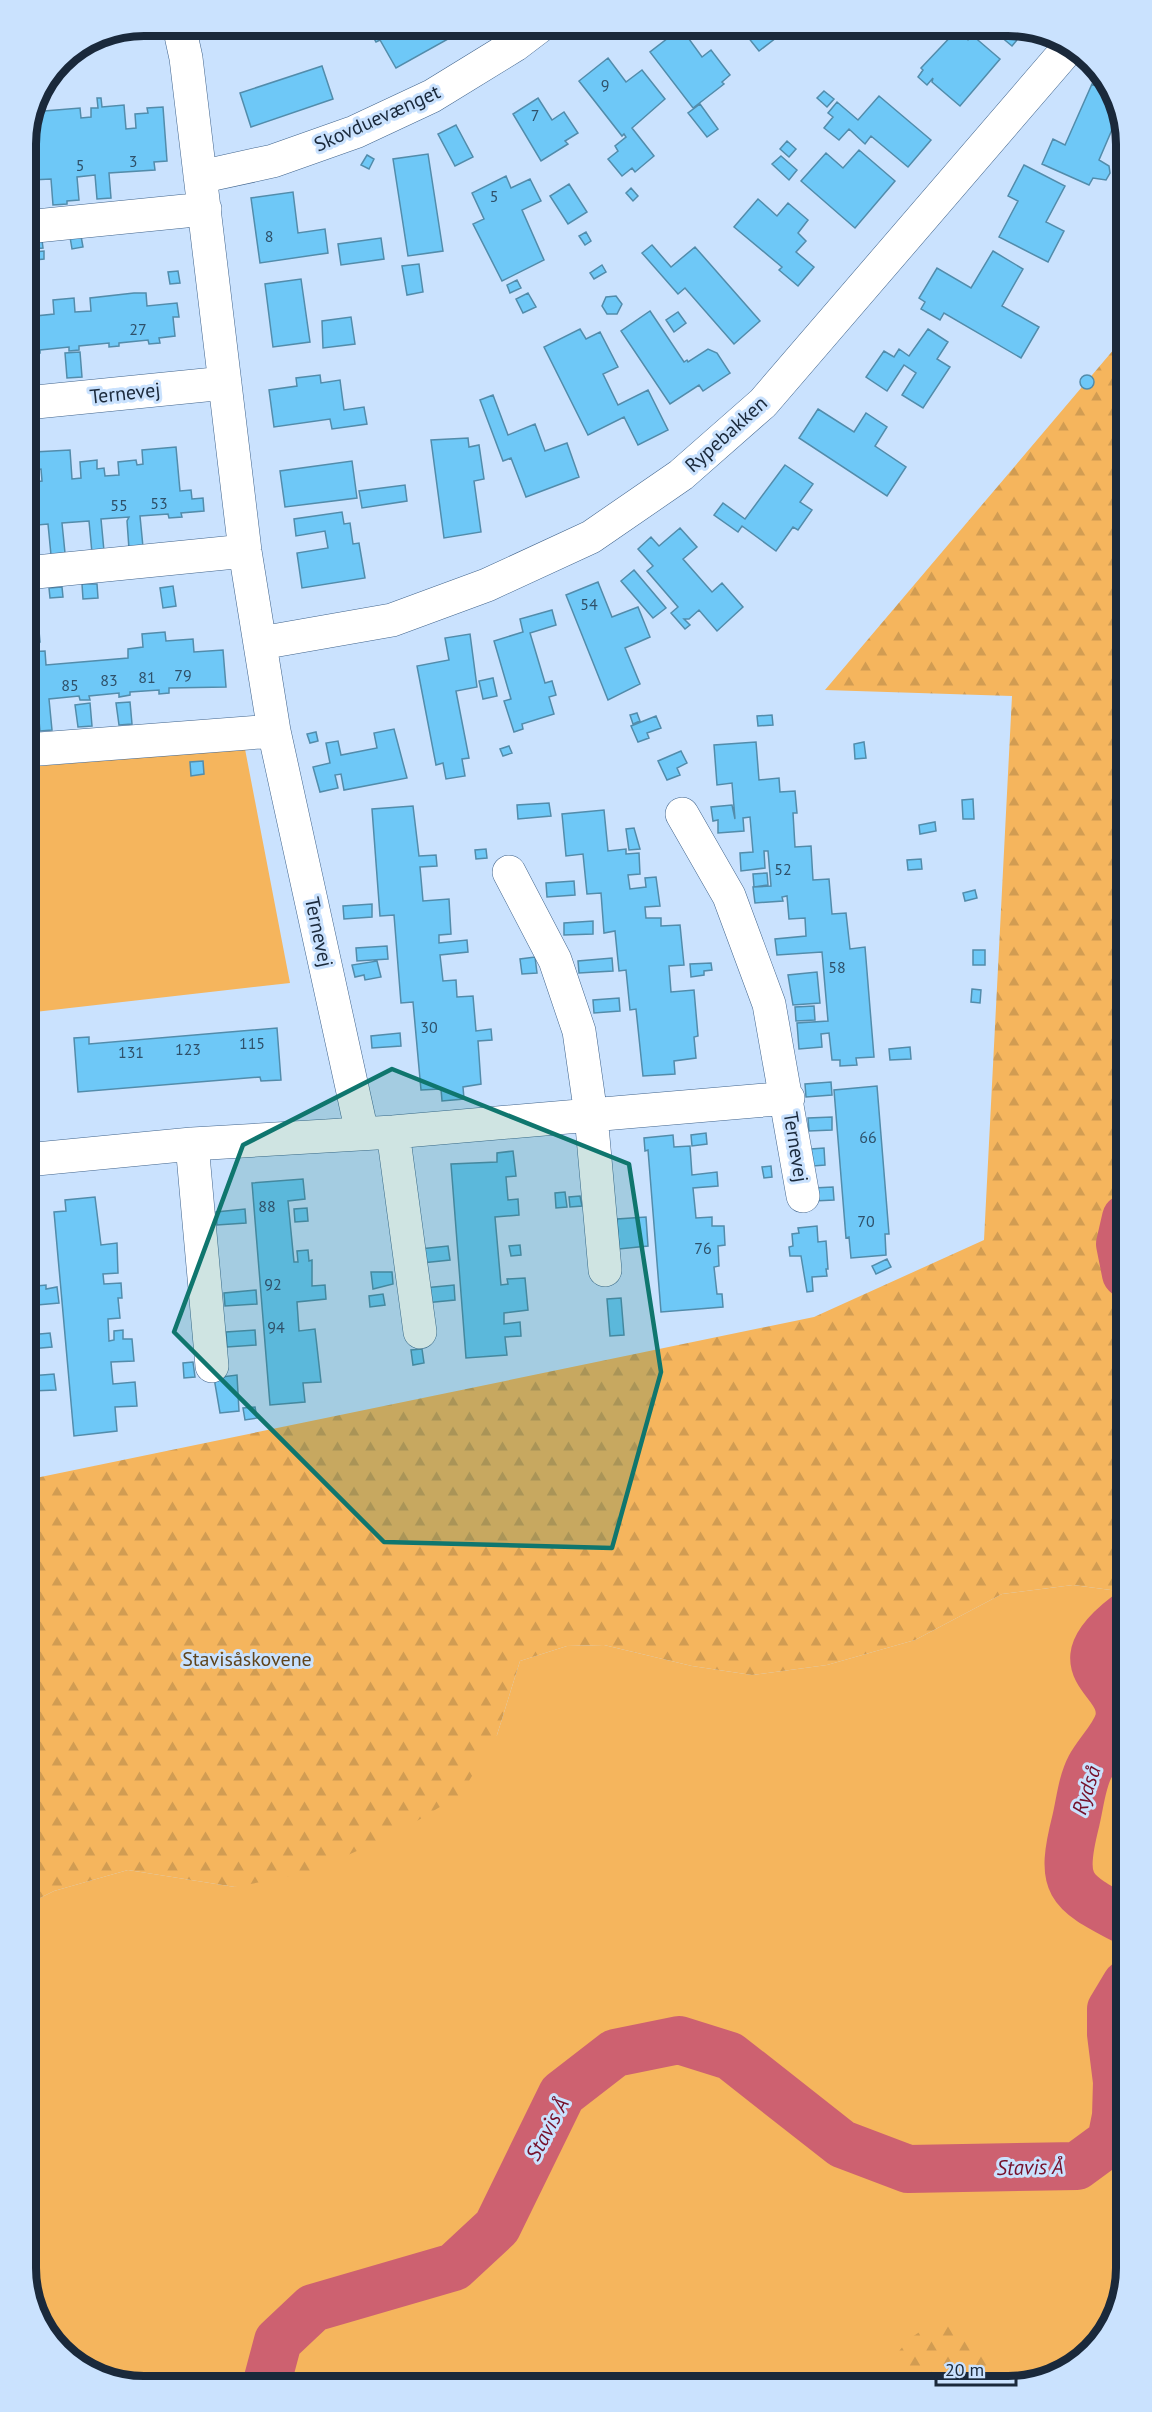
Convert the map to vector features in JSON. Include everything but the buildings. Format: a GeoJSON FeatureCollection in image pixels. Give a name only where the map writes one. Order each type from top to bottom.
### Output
{"type":"FeatureCollection","features":[{"type":"Feature","properties":{"kind":"street","name":"Ternevej"},"geometry":{"type":"LineString","coordinates":[[181,36],[186,58],[246,550],[274,731],[378,1132],[420,1332]]}},
{"type":"Feature","properties":{"kind":"street","name":"Skovduevænget"},"geometry":{"type":"LineString","coordinates":[[200,177],[273,161],[355,132],[432,96],[527,36]]}},
{"type":"Feature","properties":{"kind":"street","name":"Rypebakken"},"geometry":{"type":"LineString","coordinates":[[261,643],[392,620],[487,585],[591,537],[681,475],[763,403],[1065,52]]}},
{"type":"Feature","properties":{"kind":"street"},"geometry":{"type":"LineString","coordinates":[[36,226],[205,209]]}},
{"type":"Feature","properties":{"kind":"street","name":"Ternevej"},"geometry":{"type":"LineString","coordinates":[[36,402],[225,383]]}},
{"type":"Feature","properties":{"kind":"street"},"geometry":{"type":"LineString","coordinates":[[36,572],[246,550]]}},
{"type":"Feature","properties":{"kind":"street"},"geometry":{"type":"LineString","coordinates":[[36,749],[274,731]]}},
{"type":"Feature","properties":{"kind":"street","name":"Ternevej"},"geometry":{"type":"LineString","coordinates":[[682,814],[729,896],[769,1004],[788,1098],[803,1196]]}},
{"type":"Feature","properties":{"kind":"street"},"geometry":{"type":"LineString","coordinates":[[509,872],[558,970],[579,1031],[591,1115],[605,1270]]}},
{"type":"Feature","properties":{"kind":"street","name":"Ternevej"},"geometry":{"type":"LineString","coordinates":[[36,1159],[192,1144],[378,1132],[788,1098]]}},
{"type":"Feature","properties":{"kind":"street"},"geometry":{"type":"LineString","coordinates":[[192,1144],[213,1366]]}},
{"type":"Feature","properties":{"kind":"highlighted area"},"geometry":{"type":"Polygon","coordinates":[[[392,1069],[629,1164],[661,1372],[612,1548],[384,1542],[174,1332],[243,1145],[392,1069]]]}},
{"type":"Feature","properties":{"kind":"green space","name":"Stavisåskovene"},"geometry":{"type":"Polygon","coordinates":[[[1116,347],[1116,1591],[1073,1585],[1002,1594],[915,1640],[827,1665],[752,1675],[692,1666],[604,1645],[567,1646],[520,1661],[497,1735],[461,1794],[399,1832],[308,1873],[235,1887],[128,1870],[54,1891],[36,1900],[36,1478],[814,1317],[984,1240],[1012,696],[825,690],[1116,347]]]}},
{"type":"Feature","properties":{"kind":"green space"},"geometry":{"type":"Polygon","coordinates":[[[245,749],[290,983],[36,1012],[36,766],[245,749]]]}},
{"type":"Feature","properties":{"kind":"green space"},"geometry":{"type":"Polygon","coordinates":[[[1073,1585],[1116,1591],[1116,2268],[1114,2289],[1105,2316],[1098,2328],[1074,2354],[1049,2368],[1029,2374],[1008,2376],[137,2376],[96,2365],[78,2354],[58,2334],[44,2309],[36,2275],[36,1900],[54,1891],[128,1870],[235,1887],[497,1735],[520,1661],[567,1646],[604,1645],[692,1666],[752,1675],[827,1665],[915,1640],[1002,1594],[1073,1585]]]}},
{"type":"Feature","properties":{"kind":"green space"},"geometry":{"type":"Polygon","coordinates":[[[930,2325],[962,2326],[977,2341],[991,2366],[990,2376],[902,2376],[895,2356],[909,2339],[930,2325]]]}},
{"type":"Feature","properties":{"kind":"waterway","name":"Rydså"},"geometry":{"type":"LineString","coordinates":[[1116,1625],[1105,1635],[1096,1650],[1095,1662],[1099,1673],[1116,1699]]}},
{"type":"Feature","properties":{"kind":"waterway","name":"Rydså"},"geometry":{"type":"LineString","coordinates":[[1116,1727],[1087,1773],[1071,1842],[1069,1873],[1073,1884],[1081,1894],[1116,1915]]}},
{"type":"Feature","properties":{"kind":"waterway","name":"Rydså"},"geometry":{"type":"LineString","coordinates":[[1116,2001],[1111,2009],[1111,2034],[1116,2074]]}},
{"type":"Feature","properties":{"kind":"waterway","name":"Stavis Å"},"geometry":{"type":"LineString","coordinates":[[269,2376],[278,2341],[313,2308],[454,2267],[497,2227],[562,2094],[615,2053],[679,2040],[730,2056],[842,2144],[908,2169],[1077,2166],[1111,2141],[1116,2140]]}},
{"type":"Feature","properties":{"kind":"waterway","name":"Rydså"},"geometry":{"type":"LineString","coordinates":[[1111,2141],[1116,2116]]}}]}
